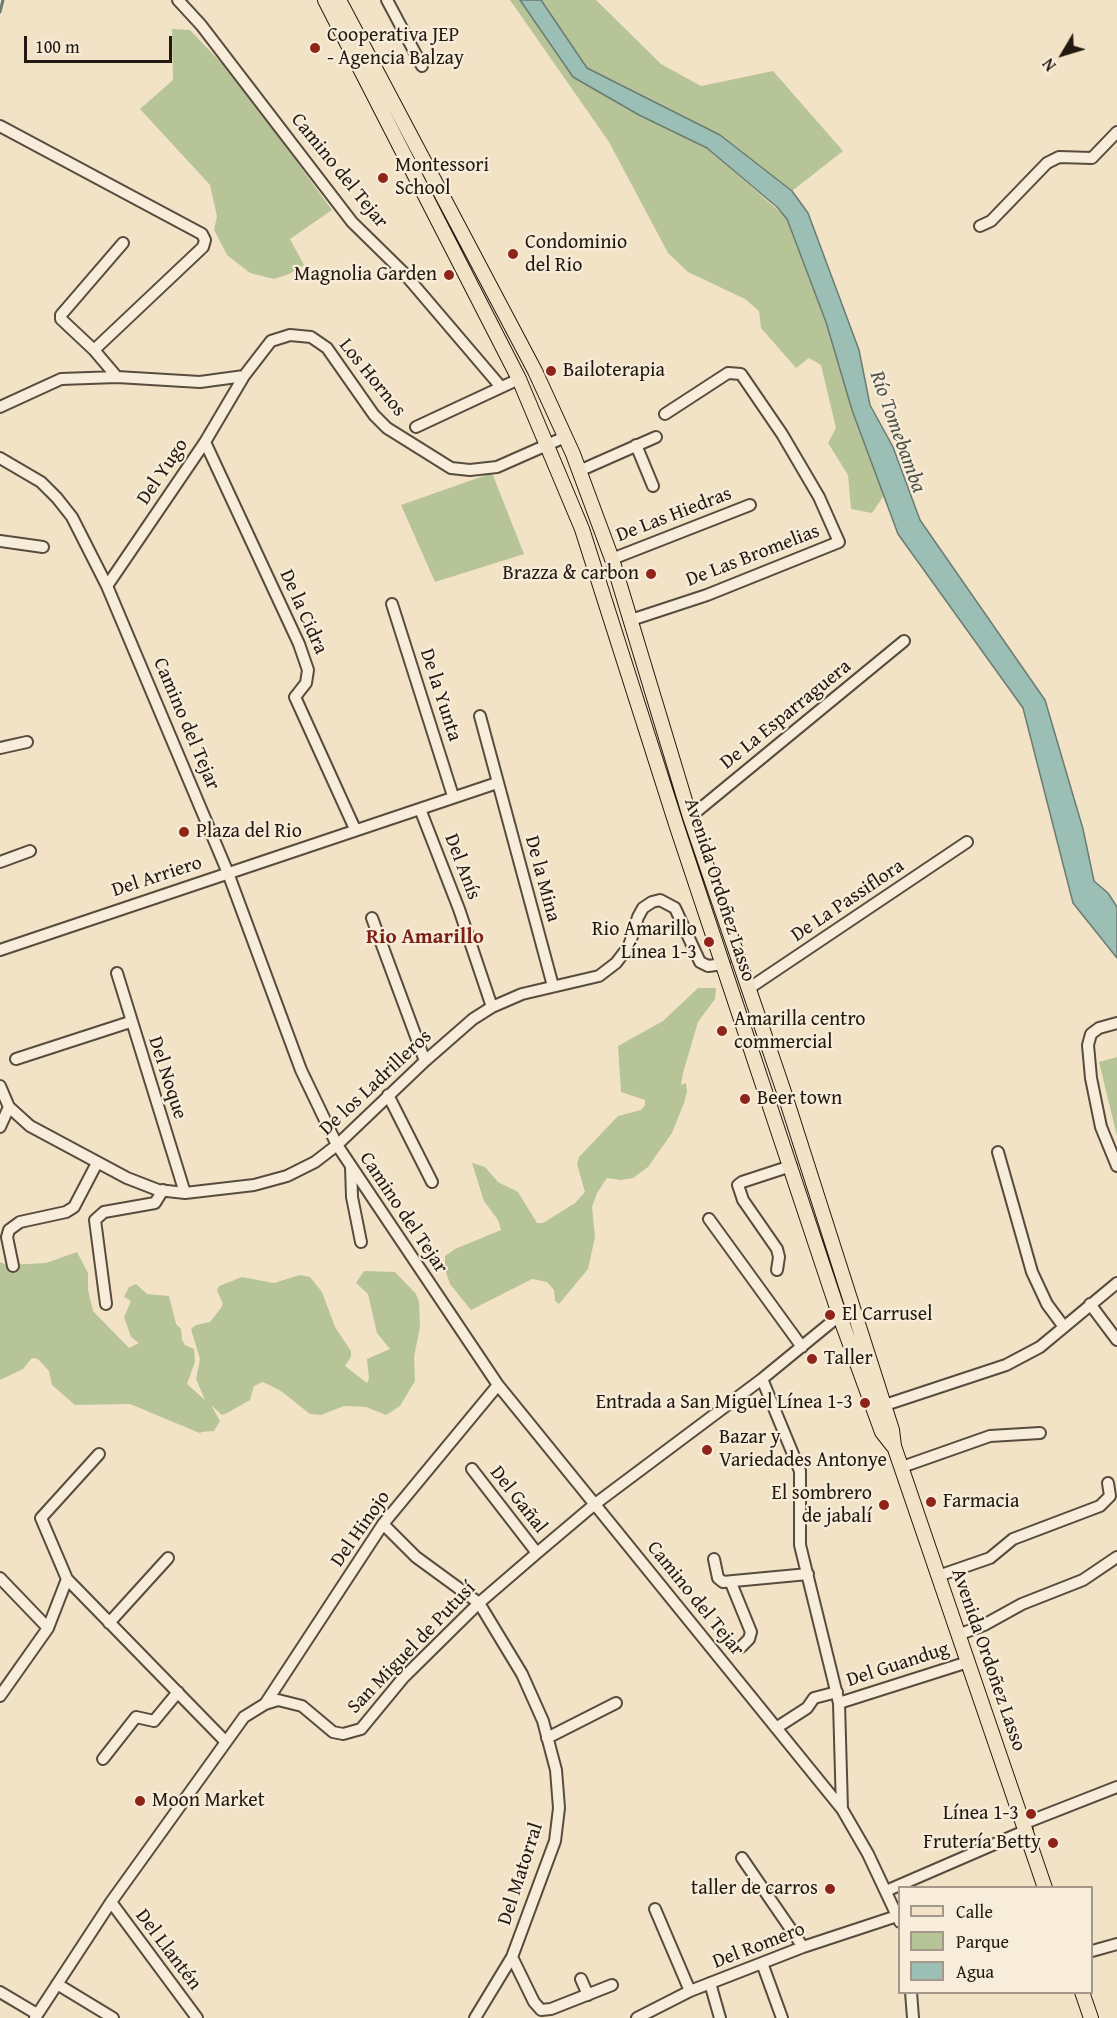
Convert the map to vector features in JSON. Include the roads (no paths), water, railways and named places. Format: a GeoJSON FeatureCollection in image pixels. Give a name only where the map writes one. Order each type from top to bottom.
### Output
{"type":"FeatureCollection","features":[{"type":"Feature","properties":{"kind":"main road","name":"Avenida Ordoñez Lasso"},"geometry":{"type":"LineString","coordinates":[[325,0],[519,379],[549,445],[595,565],[677,827],[839,1314],[902,1467],[1045,1886]]}},
{"type":"Feature","properties":{"kind":"main road","name":"Avenida Ordoñez Lasso"},"geometry":{"type":"LineString","coordinates":[[339,0],[535,370],[579,471],[612,559],[690,817],[853,1308],[879,1407]]}},
{"type":"Feature","properties":{"kind":"main road"},"geometry":{"type":"LineString","coordinates":[[1083,1994],[1090,2018]]}},
{"type":"Feature","properties":{"kind":"street","name":"Camino del Tejar"},"geometry":{"type":"LineString","coordinates":[[178,0],[201,25],[352,222],[403,272],[501,387]]}},
{"type":"Feature","properties":{"kind":"street"},"geometry":{"type":"LineString","coordinates":[[387,0],[422,66]]}},
{"type":"Feature","properties":{"kind":"street"},"geometry":{"type":"LineString","coordinates":[[0,126],[202,234],[205,240],[203,247],[94,350]]}},
{"type":"Feature","properties":{"kind":"street"},"geometry":{"type":"LineString","coordinates":[[980,226],[991,221],[1047,163],[1059,157],[1092,158],[1117,132]]}},
{"type":"Feature","properties":{"kind":"street"},"geometry":{"type":"LineString","coordinates":[[117,377],[94,350],[63,323],[61,315],[123,243]]}},
{"type":"Feature","properties":{"kind":"street","name":"Los Hornos"},"geometry":{"type":"LineString","coordinates":[[244,376],[271,341],[290,334],[311,337],[327,348],[374,415],[387,428],[451,468],[470,470],[496,467],[565,437]]}},
{"type":"Feature","properties":{"kind":"street","name":"De Las Bromelias"},"geometry":{"type":"LineString","coordinates":[[631,620],[707,595],[839,542],[814,488],[782,434],[741,374],[728,373],[665,414]]}},
{"type":"Feature","properties":{"kind":"street"},"geometry":{"type":"LineString","coordinates":[[0,407],[61,379],[117,377],[200,382],[244,376]]}},
{"type":"Feature","properties":{"kind":"street","name":"Del Yugo"},"geometry":{"type":"LineString","coordinates":[[107,586],[205,442],[244,376]]}},
{"type":"Feature","properties":{"kind":"street"},"geometry":{"type":"LineString","coordinates":[[416,427],[519,379]]}},
{"type":"Feature","properties":{"kind":"street"},"geometry":{"type":"LineString","coordinates":[[579,471],[656,437]]}},
{"type":"Feature","properties":{"kind":"street","name":"De la Cidra"},"geometry":{"type":"LineString","coordinates":[[205,442],[299,644],[308,670],[306,683],[295,697],[355,829]]}},
{"type":"Feature","properties":{"kind":"street"},"geometry":{"type":"LineString","coordinates":[[636,445],[653,486]]}},
{"type":"Feature","properties":{"kind":"street","name":"Camino del Tejar"},"geometry":{"type":"LineString","coordinates":[[0,458],[41,482],[57,498],[72,518],[107,586],[228,873],[301,1070],[337,1146],[498,1385],[842,1809],[886,1891],[898,1919]]}},
{"type":"Feature","properties":{"kind":"street","name":"De Las Hiedras"},"geometry":{"type":"LineString","coordinates":[[612,559],[750,505]]}},
{"type":"Feature","properties":{"kind":"street"},"geometry":{"type":"LineString","coordinates":[[0,541],[43,547]]}},
{"type":"Feature","properties":{"kind":"street","name":"De la Yunta"},"geometry":{"type":"LineString","coordinates":[[392,604],[453,796]]}},
{"type":"Feature","properties":{"kind":"street","name":"De La Esparraguera"},"geometry":{"type":"LineString","coordinates":[[690,817],[904,641]]}},
{"type":"Feature","properties":{"kind":"street","name":"De la Mina"},"geometry":{"type":"LineString","coordinates":[[480,716],[553,986]]}},
{"type":"Feature","properties":{"kind":"street"},"geometry":{"type":"LineString","coordinates":[[0,748],[27,742]]}},
{"type":"Feature","properties":{"kind":"street","name":"Del Arriero"},"geometry":{"type":"LineString","coordinates":[[0,950],[497,783]]}},
{"type":"Feature","properties":{"kind":"street","name":"Del Anís"},"geometry":{"type":"LineString","coordinates":[[420,809],[459,909],[492,1007]]}},
{"type":"Feature","properties":{"kind":"street","name":"De La Passiflora"},"geometry":{"type":"LineString","coordinates":[[748,990],[967,842]]}},
{"type":"Feature","properties":{"kind":"street"},"geometry":{"type":"LineString","coordinates":[[0,862],[30,851]]}},
{"type":"Feature","properties":{"kind":"street","name":"De los Ladrilleros"},"geometry":{"type":"LineString","coordinates":[[0,1086],[9,1107],[30,1126],[127,1178],[163,1190],[185,1193],[254,1185],[287,1176],[315,1162],[337,1146],[425,1061],[473,1019],[492,1007],[522,994],[599,976],[616,963],[629,946],[643,908],[660,900],[670,903],[680,914],[700,962],[708,966],[724,964]]}},
{"type":"Feature","properties":{"kind":"street"},"geometry":{"type":"LineString","coordinates":[[372,918],[425,1061]]}},
{"type":"Feature","properties":{"kind":"street","name":"Del Noque"},"geometry":{"type":"LineString","coordinates":[[117,973],[130,1022],[185,1193]]}},
{"type":"Feature","properties":{"kind":"street"},"geometry":{"type":"LineString","coordinates":[[16,1059],[130,1022]]}},
{"type":"Feature","properties":{"kind":"street"},"geometry":{"type":"LineString","coordinates":[[1117,1023],[1099,1028],[1091,1034],[1088,1045],[1091,1078],[1101,1127],[1117,1166]]}},
{"type":"Feature","properties":{"kind":"street"},"geometry":{"type":"LineString","coordinates":[[388,1095],[432,1182]]}},
{"type":"Feature","properties":{"kind":"street"},"geometry":{"type":"LineString","coordinates":[[0,1127],[7,1116],[9,1107]]}},
{"type":"Feature","properties":{"kind":"street"},"geometry":{"type":"LineString","coordinates":[[998,1152],[1032,1272],[1047,1304],[1064,1327]]}},
{"type":"Feature","properties":{"kind":"street"},"geometry":{"type":"LineString","coordinates":[[13,1266],[7,1237],[9,1230],[20,1222],[66,1212],[74,1207],[98,1163]]}},
{"type":"Feature","properties":{"kind":"street"},"geometry":{"type":"LineString","coordinates":[[777,1270],[779,1257],[777,1249],[743,1200],[738,1185],[791,1166]]}},
{"type":"Feature","properties":{"kind":"street"},"geometry":{"type":"LineString","coordinates":[[351,1167],[352,1197],[361,1242]]}},
{"type":"Feature","properties":{"kind":"street"},"geometry":{"type":"LineString","coordinates":[[106,1304],[95,1220],[104,1212],[155,1203],[163,1190]]}},
{"type":"Feature","properties":{"kind":"street"},"geometry":{"type":"LineString","coordinates":[[709,1219],[802,1347]]}},
{"type":"Feature","properties":{"kind":"street"},"geometry":{"type":"LineString","coordinates":[[879,1407],[1006,1365],[1040,1347],[1117,1282]]}},
{"type":"Feature","properties":{"kind":"street"},"geometry":{"type":"LineString","coordinates":[[1090,1304],[1117,1340]]}},
{"type":"Feature","properties":{"kind":"street","name":"San Miguel de Putusí"},"geometry":{"type":"LineString","coordinates":[[265,1704],[278,1700],[302,1706],[333,1731],[352,1733],[368,1722],[403,1678],[479,1604],[537,1553],[595,1504],[762,1379],[839,1314],[853,1308]]}},
{"type":"Feature","properties":{"kind":"street"},"geometry":{"type":"LineString","coordinates":[[762,1379],[800,1471],[800,1545],[838,1697],[842,1809]]}},
{"type":"Feature","properties":{"kind":"street","name":"Del Hinojo"},"geometry":{"type":"LineString","coordinates":[[265,1704],[383,1524],[498,1385]]}},
{"type":"Feature","properties":{"kind":"street"},"geometry":{"type":"LineString","coordinates":[[902,1467],[990,1436],[1040,1433]]}},
{"type":"Feature","properties":{"kind":"street"},"geometry":{"type":"LineString","coordinates":[[99,1454],[41,1518],[66,1579],[225,1741]]}},
{"type":"Feature","properties":{"kind":"street","name":"Del Gañal"},"geometry":{"type":"LineString","coordinates":[[471,1469],[537,1553]]}},
{"type":"Feature","properties":{"kind":"street"},"geometry":{"type":"LineString","coordinates":[[938,1576],[990,1558],[1013,1539],[1100,1506],[1110,1496],[1108,1483]]}},
{"type":"Feature","properties":{"kind":"street"},"geometry":{"type":"LineString","coordinates":[[383,1524],[416,1557],[479,1604]]}},
{"type":"Feature","properties":{"kind":"street"},"geometry":{"type":"LineString","coordinates":[[958,1635],[984,1625],[1022,1604],[1083,1580],[1117,1557]]}},
{"type":"Feature","properties":{"kind":"street"},"geometry":{"type":"LineString","coordinates":[[110,1623],[168,1558]]}},
{"type":"Feature","properties":{"kind":"street"},"geometry":{"type":"LineString","coordinates":[[714,1559],[720,1581],[731,1582],[808,1574]]}},
{"type":"Feature","properties":{"kind":"street"},"geometry":{"type":"LineString","coordinates":[[0,1578],[48,1628]]}},
{"type":"Feature","properties":{"kind":"street"},"geometry":{"type":"LineString","coordinates":[[0,1696],[48,1628],[66,1579]]}},
{"type":"Feature","properties":{"kind":"street"},"geometry":{"type":"LineString","coordinates":[[731,1582],[750,1632],[749,1639],[741,1647]]}},
{"type":"Feature","properties":{"kind":"street","name":"Del Matorral"},"geometry":{"type":"LineString","coordinates":[[475,2018],[512,1957],[555,1841],[559,1808],[557,1780],[547,1738],[522,1674],[479,1604]]}},
{"type":"Feature","properties":{"kind":"street","name":"Del Guandug"},"geometry":{"type":"LineString","coordinates":[[776,1728],[807,1708],[814,1698],[838,1697],[968,1662]]}},
{"type":"Feature","properties":{"kind":"street"},"geometry":{"type":"LineString","coordinates":[[103,1759],[136,1717],[154,1721],[178,1692]]}},
{"type":"Feature","properties":{"kind":"street"},"geometry":{"type":"LineString","coordinates":[[547,1738],[616,1703]]}},
{"type":"Feature","properties":{"kind":"street"},"geometry":{"type":"LineString","coordinates":[[0,1992],[36,2016],[111,1902],[225,1741],[244,1717],[265,1704]]}},
{"type":"Feature","properties":{"kind":"street"},"geometry":{"type":"LineString","coordinates":[[886,1891],[1117,1787]]}},
{"type":"Feature","properties":{"kind":"street"},"geometry":{"type":"LineString","coordinates":[[742,1858],[803,1947]]}},
{"type":"Feature","properties":{"kind":"street","name":"Del Llantén"},"geometry":{"type":"LineString","coordinates":[[111,1902],[197,2018]]}},
{"type":"Feature","properties":{"kind":"street"},"geometry":{"type":"LineString","coordinates":[[655,1910],[690,1991]]}},
{"type":"Feature","properties":{"kind":"street","name":"Del Romero"},"geometry":{"type":"LineString","coordinates":[[637,2018],[690,1991],[803,1947],[898,1919]]}},
{"type":"Feature","properties":{"kind":"street"},"geometry":{"type":"LineString","coordinates":[[1093,1951],[1117,1944]]}},
{"type":"Feature","properties":{"kind":"street"},"geometry":{"type":"LineString","coordinates":[[512,1957],[534,2002],[541,2010],[550,2009],[612,1985]]}},
{"type":"Feature","properties":{"kind":"street"},"geometry":{"type":"LineString","coordinates":[[762,1963],[782,2018]]}},
{"type":"Feature","properties":{"kind":"street"},"geometry":{"type":"LineString","coordinates":[[580,1979],[588,1995]]}},
{"type":"Feature","properties":{"kind":"street"},"geometry":{"type":"LineString","coordinates":[[710,1983],[720,2018]]}},
{"type":"Feature","properties":{"kind":"street"},"geometry":{"type":"LineString","coordinates":[[57,1984],[113,2018]]}},
{"type":"Feature","properties":{"kind":"street"},"geometry":{"type":"LineString","coordinates":[[911,1994],[913,2018]]}},
{"type":"Feature","properties":{"kind":"water"},"geometry":{"type":"Polygon","coordinates":[[[520,0],[541,0],[587,68],[720,135],[792,191],[808,213],[859,350],[870,405],[893,447],[920,520],[1045,700],[1083,829],[1094,881],[1108,893],[1117,907],[1117,958],[1073,903],[1023,708],[898,534],[852,410],[826,322],[787,219],[777,207],[707,148],[639,115],[573,77],[520,0]]]}},
{"type":"Feature","properties":{"kind":"waterway"},"geometry":{"type":"LineString","coordinates":[[0,12],[3,0]]}},
{"type":"Feature","properties":{"kind":"place","name":"Cooperativa JEP - Agencia Balzay"},"geometry":{"type":"Point","coordinates":[315,48]}},
{"type":"Feature","properties":{"kind":"place","name":"Montessori School"},"geometry":{"type":"Point","coordinates":[383,178]}},
{"type":"Feature","properties":{"kind":"place","name":"Condominio del Rio"},"geometry":{"type":"Point","coordinates":[513,254]}},
{"type":"Feature","properties":{"kind":"place","name":"Magnolia Garden"},"geometry":{"type":"Point","coordinates":[449,275]}},
{"type":"Feature","properties":{"kind":"place","name":"Bailoterapia"},"geometry":{"type":"Point","coordinates":[551,371]}},
{"type":"Feature","properties":{"kind":"place","name":"Brazza & carbon"},"geometry":{"type":"Point","coordinates":[651,574]}},
{"type":"Feature","properties":{"kind":"place","name":"Plaza del Rio"},"geometry":{"type":"Point","coordinates":[184,832]}},
{"type":"Feature","properties":{"kind":"place","name":"Rio Amarillo Línea 1-3"},"geometry":{"type":"Point","coordinates":[709,942]}},
{"type":"Feature","properties":{"kind":"place","name":"Amarilla centro commercial"},"geometry":{"type":"Point","coordinates":[722,1031]}},
{"type":"Feature","properties":{"kind":"place","name":"Beer town"},"geometry":{"type":"Point","coordinates":[745,1099]}},
{"type":"Feature","properties":{"kind":"place","name":"El Carrusel"},"geometry":{"type":"Point","coordinates":[830,1315]}},
{"type":"Feature","properties":{"kind":"place","name":"Taller"},"geometry":{"type":"Point","coordinates":[812,1359]}},
{"type":"Feature","properties":{"kind":"place","name":"Entrada a San Miguel Línea 1-3"},"geometry":{"type":"Point","coordinates":[865,1403]}},
{"type":"Feature","properties":{"kind":"place","name":"Bazar y Variedades Antonye"},"geometry":{"type":"Point","coordinates":[707,1450]}},
{"type":"Feature","properties":{"kind":"place","name":"Farmacia"},"geometry":{"type":"Point","coordinates":[931,1502]}},
{"type":"Feature","properties":{"kind":"place","name":"El sombrero de jabalí"},"geometry":{"type":"Point","coordinates":[884,1505]}},
{"type":"Feature","properties":{"kind":"place","name":"Moon Market"},"geometry":{"type":"Point","coordinates":[140,1801]}},
{"type":"Feature","properties":{"kind":"place","name":"Línea 1-3"},"geometry":{"type":"Point","coordinates":[1031,1814]}},
{"type":"Feature","properties":{"kind":"place","name":"Frutería Betty"},"geometry":{"type":"Point","coordinates":[1053,1843]}},
{"type":"Feature","properties":{"kind":"place","name":"taller de carros"},"geometry":{"type":"Point","coordinates":[830,1889]}},
{"type":"Feature","properties":{"kind":"district","name":"Rio Amarillo"},"geometry":{"type":"Point","coordinates":[425,938]}},
{"type":"Feature","properties":{"kind":"water label","name":"Río Tomebamba"},"geometry":{"type":"Point","coordinates":[897,432]}}]}
